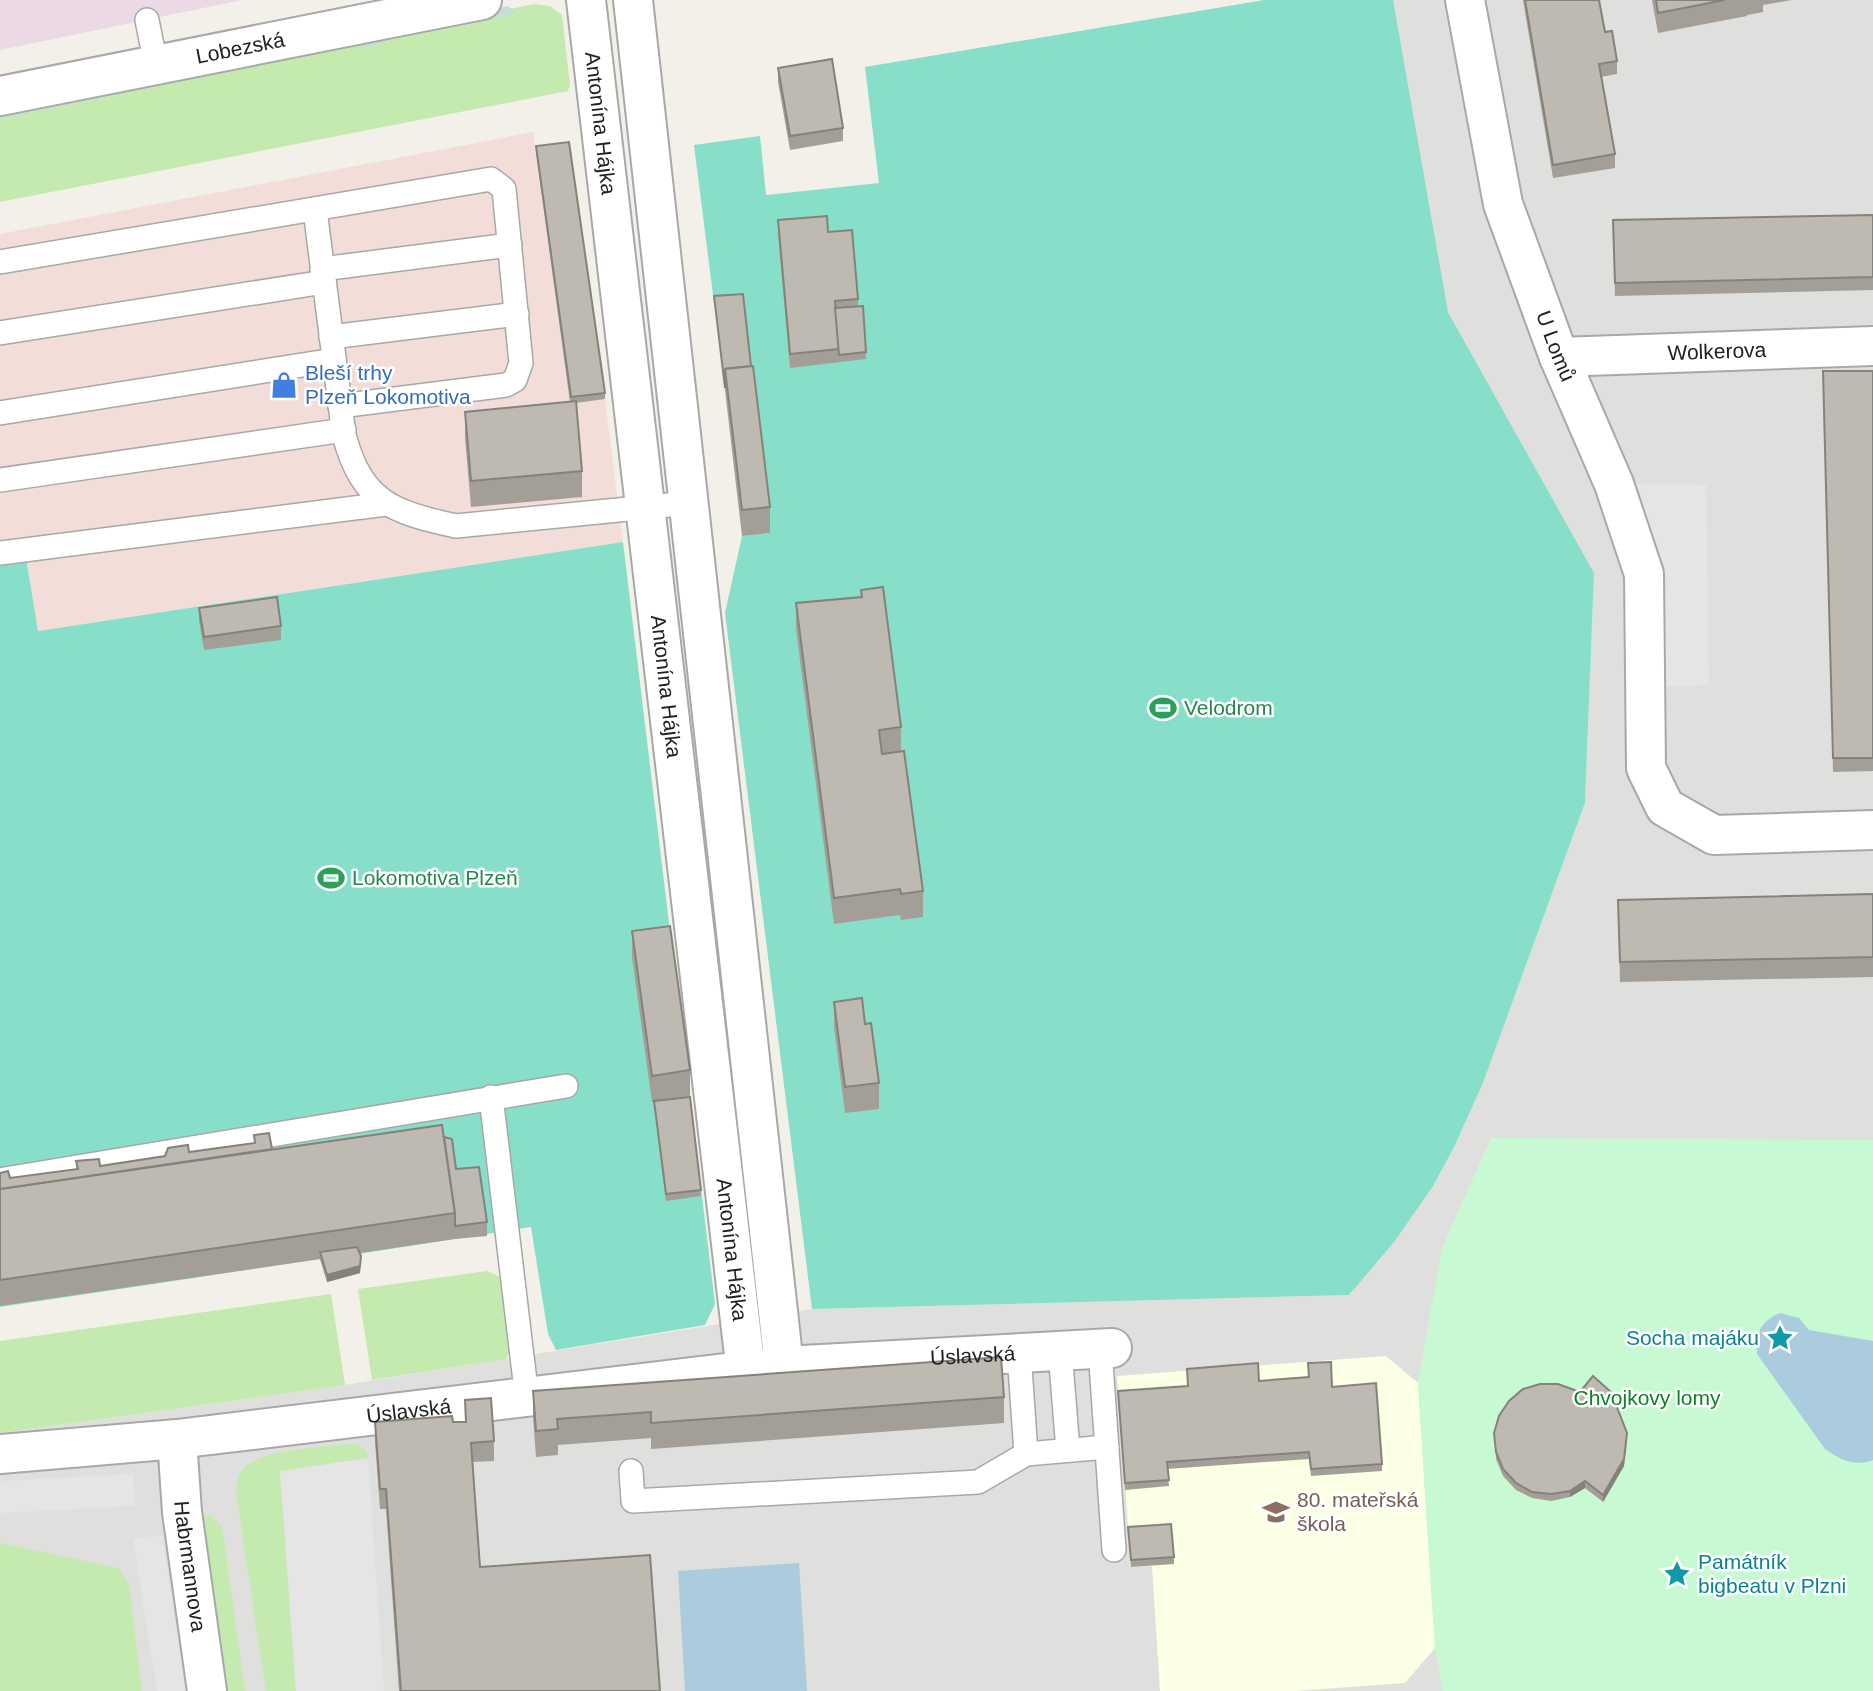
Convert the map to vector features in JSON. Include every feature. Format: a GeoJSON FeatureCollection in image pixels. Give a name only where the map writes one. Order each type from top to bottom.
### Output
{"type":"FeatureCollection","features":[{"type":"Feature","properties":{"kind":"street","name":"Lobezská"},"geometry":{"type":"LineString","coordinates":[[0,96],[481,0]]}},
{"type":"Feature","properties":{"kind":"street","name":"Antonína Hájka"},"geometry":{"type":"LineString","coordinates":[[586,0],[746,1372]]}},
{"type":"Feature","properties":{"kind":"street","name":"Antonína Hájka"},"geometry":{"type":"LineString","coordinates":[[633,0],[784,1366]]}},
{"type":"Feature","properties":{"kind":"street","name":"U Lomů"},"geometry":{"type":"LineString","coordinates":[[1465,0],[1503,204],[1559,357],[1614,484],[1644,574],[1646,768],[1665,807],[1714,835],[1873,830]]}},
{"type":"Feature","properties":{"kind":"street","name":"Wolkerova"},"geometry":{"type":"LineString","coordinates":[[1559,357],[1873,346]]}},
{"type":"Feature","properties":{"kind":"street","name":"Úslavská"},"geometry":{"type":"LineString","coordinates":[[0,1454],[177,1439],[784,1366],[1106,1348]]}},
{"type":"Feature","properties":{"kind":"street","name":"Habrmannova"},"geometry":{"type":"LineString","coordinates":[[177,1439],[182,1512],[207,1691]]}},
{"type":"Feature","properties":{"kind":"lane"},"geometry":{"type":"LineString","coordinates":[[147,20],[156,65]]}},
{"type":"Feature","properties":{"kind":"lane"},"geometry":{"type":"LineString","coordinates":[[0,262],[491,180],[504,189],[517,314],[520,373],[506,385],[340,406]]}},
{"type":"Feature","properties":{"kind":"lane"},"geometry":{"type":"LineString","coordinates":[[315,209],[344,430],[353,466],[367,487],[386,504],[418,517],[456,526],[689,503]]}},
{"type":"Feature","properties":{"kind":"lane"},"geometry":{"type":"LineString","coordinates":[[0,332],[510,245]]}},
{"type":"Feature","properties":{"kind":"lane"},"geometry":{"type":"LineString","coordinates":[[0,413],[517,314]]}},
{"type":"Feature","properties":{"kind":"lane"},"geometry":{"type":"LineString","coordinates":[[0,480],[344,430]]}},
{"type":"Feature","properties":{"kind":"lane"},"geometry":{"type":"LineString","coordinates":[[0,553],[386,504]]}},
{"type":"Feature","properties":{"kind":"lane"},"geometry":{"type":"LineString","coordinates":[[0,1181],[566,1086]]}},
{"type":"Feature","properties":{"kind":"lane"},"geometry":{"type":"LineString","coordinates":[[491,1097],[527,1398]]}},
{"type":"Feature","properties":{"kind":"lane"},"geometry":{"type":"LineString","coordinates":[[1106,1348],[1107,1447],[1114,1550]]}},
{"type":"Feature","properties":{"kind":"lane"},"geometry":{"type":"LineString","coordinates":[[1060,1351],[1068,1450]]}},
{"type":"Feature","properties":{"kind":"lane"},"geometry":{"type":"LineString","coordinates":[[1019,1353],[1026,1454]]}},
{"type":"Feature","properties":{"kind":"lane"},"geometry":{"type":"LineString","coordinates":[[631,1471],[633,1501],[978,1482],[1026,1454],[1107,1447]]}},
{"type":"Feature","properties":{"kind":"shaded area"},"geometry":{"type":"Polygon","coordinates":[[[0,0],[242,0],[0,50],[0,0]]]}},
{"type":"Feature","properties":{"kind":"shaded area"},"geometry":{"type":"Polygon","coordinates":[[[1386,0],[1873,0],[1873,1691],[0,1691],[0,1433],[345,1385],[812,1309],[1350,1295],[1455,1145],[1483,1083],[1585,804],[1594,573],[1448,312],[1386,0]]]}},
{"type":"Feature","properties":{"kind":"shaded area"},"geometry":{"type":"Polygon","coordinates":[[[508,6],[515,12],[510,16],[469,19],[391,37],[368,48],[359,44],[0,119],[0,112],[508,6]]]}},
{"type":"Feature","properties":{"kind":"shaded area","name":"Bleší trhy Plzeň Lokomotiva"},"geometry":{"type":"Polygon","coordinates":[[[533,132],[571,404],[605,399],[623,542],[37,631],[26,559],[0,562],[0,234],[533,132]]]}},
{"type":"Feature","properties":{"kind":"shaded area"},"geometry":{"type":"Polygon","coordinates":[[[1614,484],[1706,485],[1709,685],[1647,687],[1614,484]]]}},
{"type":"Feature","properties":{"kind":"shaded area"},"geometry":{"type":"Polygon","coordinates":[[[1780,1313],[1799,1318],[1809,1330],[1873,1341],[1873,1460],[1860,1463],[1848,1461],[1825,1449],[1757,1354],[1757,1340],[1761,1329],[1768,1320],[1780,1313]]]}},
{"type":"Feature","properties":{"kind":"shaded area","name":"80. mateřská škola"},"geometry":{"type":"Polygon","coordinates":[[[1386,1356],[1418,1383],[1435,1648],[1405,1683],[1296,1691],[1160,1691],[1152,1566],[1131,1567],[1117,1376],[1386,1356]]]}},
{"type":"Feature","properties":{"kind":"shaded area"},"geometry":{"type":"Polygon","coordinates":[[[368,1458],[384,1691],[296,1691],[280,1471],[368,1458]]]}},
{"type":"Feature","properties":{"kind":"shaded area"},"geometry":{"type":"Polygon","coordinates":[[[133,1474],[135,1506],[0,1513],[0,1481],[133,1474]]]}},
{"type":"Feature","properties":{"kind":"shaded area"},"geometry":{"type":"Polygon","coordinates":[[[162,1535],[186,1691],[157,1691],[133,1539],[162,1535]]]}},
{"type":"Feature","properties":{"kind":"shaded area"},"geometry":{"type":"Polygon","coordinates":[[[799,1563],[807,1691],[685,1691],[678,1571],[799,1563]]]}},
{"type":"Feature","properties":{"kind":"green space","name":"Velodrom"},"geometry":{"type":"Polygon","coordinates":[[[1264,0],[1393,0],[1448,312],[1594,573],[1585,803],[1483,1083],[1455,1145],[1433,1186],[1394,1242],[1349,1295],[812,1309],[725,613],[742,536],[769,533],[714,303],[694,145],[760,136],[766,195],[879,183],[865,67],[1264,0]]]}},
{"type":"Feature","properties":{"kind":"green space"},"geometry":{"type":"Polygon","coordinates":[[[534,4],[550,6],[562,15],[570,85],[568,91],[0,202],[0,116],[534,4]]]}},
{"type":"Feature","properties":{"kind":"green space","name":"Lokomotiva Plzeň"},"geometry":{"type":"Polygon","coordinates":[[[623,542],[715,1304],[705,1325],[556,1350],[548,1334],[531,1227],[358,1254],[360,1273],[327,1282],[320,1259],[0,1307],[0,562],[26,558],[38,631],[623,542]]]}},
{"type":"Feature","properties":{"kind":"green space","name":"Chvojkovy lomy"},"geometry":{"type":"Polygon","coordinates":[[[1491,1138],[1873,1140],[1873,1691],[1443,1691],[1435,1647],[1418,1383],[1442,1248],[1491,1138]]]}},
{"type":"Feature","properties":{"kind":"green space"},"geometry":{"type":"Polygon","coordinates":[[[487,1271],[505,1279],[513,1345],[506,1359],[372,1380],[358,1289],[487,1271]]]}},
{"type":"Feature","properties":{"kind":"green space"},"geometry":{"type":"Polygon","coordinates":[[[331,1294],[345,1385],[0,1433],[0,1341],[331,1294]]]}},
{"type":"Feature","properties":{"kind":"green space"},"geometry":{"type":"Polygon","coordinates":[[[356,1443],[367,1451],[368,1458],[280,1472],[296,1691],[266,1691],[236,1493],[239,1477],[244,1468],[265,1456],[356,1443]]]}},
{"type":"Feature","properties":{"kind":"green space"},"geometry":{"type":"Polygon","coordinates":[[[209,1515],[222,1526],[245,1691],[224,1691],[198,1517],[209,1515]]]}},
{"type":"Feature","properties":{"kind":"green space"},"geometry":{"type":"Polygon","coordinates":[[[0,1543],[118,1568],[129,1584],[142,1691],[0,1691],[0,1543]]]}},
{"type":"Feature","properties":{"kind":"building"},"geometry":{"type":"Polygon","coordinates":[[[1525,0],[1599,0],[1605,32],[1612,31],[1617,61],[1599,64],[1615,154],[1553,165],[1525,0]]]}},
{"type":"Feature","properties":{"kind":"building"},"geometry":{"type":"Polygon","coordinates":[[[1656,0],[1725,0],[1658,13],[1656,0]]]}},
{"type":"Feature","properties":{"kind":"building"},"geometry":{"type":"Polygon","coordinates":[[[832,59],[843,128],[790,136],[778,68],[832,59]]]}},
{"type":"Feature","properties":{"kind":"building"},"geometry":{"type":"Polygon","coordinates":[[[569,142],[605,393],[571,397],[536,146],[569,142]]]}},
{"type":"Feature","properties":{"kind":"building"},"geometry":{"type":"Polygon","coordinates":[[[1873,215],[1873,277],[1615,283],[1613,220],[1873,215]]]}},
{"type":"Feature","properties":{"kind":"building"},"geometry":{"type":"Polygon","coordinates":[[[827,216],[828,232],[852,230],[858,299],[835,301],[839,349],[790,354],[778,220],[827,216]]]}},
{"type":"Feature","properties":{"kind":"building"},"geometry":{"type":"Polygon","coordinates":[[[743,294],[751,366],[725,369],[725,388],[714,296],[743,294]]]}},
{"type":"Feature","properties":{"kind":"building"},"geometry":{"type":"Polygon","coordinates":[[[863,306],[866,352],[839,355],[835,308],[863,306]]]}},
{"type":"Feature","properties":{"kind":"building"},"geometry":{"type":"Polygon","coordinates":[[[753,366],[770,507],[742,510],[725,369],[753,366]]]}},
{"type":"Feature","properties":{"kind":"building"},"geometry":{"type":"Polygon","coordinates":[[[1823,371],[1873,371],[1873,758],[1833,758],[1823,371]]]}},
{"type":"Feature","properties":{"kind":"building"},"geometry":{"type":"Polygon","coordinates":[[[576,401],[582,471],[471,481],[465,412],[576,401]]]}},
{"type":"Feature","properties":{"kind":"building"},"geometry":{"type":"Polygon","coordinates":[[[883,587],[901,727],[879,730],[882,754],[904,751],[923,891],[901,894],[900,889],[834,898],[796,603],[862,597],[861,590],[883,587]]]}},
{"type":"Feature","properties":{"kind":"building"},"geometry":{"type":"Polygon","coordinates":[[[277,597],[281,626],[204,637],[199,608],[277,597]]]}},
{"type":"Feature","properties":{"kind":"building"},"geometry":{"type":"Polygon","coordinates":[[[1873,894],[1873,957],[1620,962],[1618,900],[1873,894]]]}},
{"type":"Feature","properties":{"kind":"building"},"geometry":{"type":"Polygon","coordinates":[[[670,926],[690,1070],[652,1076],[632,931],[670,926]]]}},
{"type":"Feature","properties":{"kind":"building"},"geometry":{"type":"Polygon","coordinates":[[[862,998],[865,1024],[871,1023],[879,1083],[845,1087],[834,1002],[862,998]]]}},
{"type":"Feature","properties":{"kind":"building"},"geometry":{"type":"Polygon","coordinates":[[[690,1097],[701,1190],[666,1194],[654,1101],[690,1097]]]}},
{"type":"Feature","properties":{"kind":"building"},"geometry":{"type":"Polygon","coordinates":[[[442,1125],[455,1213],[0,1280],[0,1189],[442,1125]]]}},
{"type":"Feature","properties":{"kind":"building"},"geometry":{"type":"Polygon","coordinates":[[[269,1133],[272,1149],[0,1189],[0,1173],[8,1171],[10,1178],[78,1169],[76,1161],[99,1159],[100,1166],[165,1156],[168,1148],[188,1145],[189,1152],[255,1143],[254,1135],[269,1133]]]}},
{"type":"Feature","properties":{"kind":"building"},"geometry":{"type":"Polygon","coordinates":[[[444,1137],[452,1139],[456,1169],[479,1167],[487,1222],[455,1226],[444,1137]]]}},
{"type":"Feature","properties":{"kind":"building"},"geometry":{"type":"Polygon","coordinates":[[[357,1247],[361,1256],[360,1266],[327,1275],[320,1252],[357,1247]]]}},
{"type":"Feature","properties":{"kind":"building"},"geometry":{"type":"Polygon","coordinates":[[[1001,1357],[1004,1397],[651,1423],[651,1412],[557,1419],[558,1429],[536,1431],[533,1391],[1001,1357]]]}},
{"type":"Feature","properties":{"kind":"building","name":"80. mateřská škola"},"geometry":{"type":"Polygon","coordinates":[[[1331,1362],[1332,1387],[1376,1383],[1382,1464],[1311,1469],[1309,1452],[1167,1462],[1169,1480],[1125,1483],[1118,1391],[1188,1386],[1187,1369],[1258,1363],[1259,1381],[1309,1377],[1308,1363],[1331,1362]]]}},
{"type":"Feature","properties":{"kind":"building"},"geometry":{"type":"Polygon","coordinates":[[[1593,1376],[1611,1392],[1627,1433],[1624,1459],[1603,1495],[1585,1481],[1570,1491],[1551,1494],[1532,1492],[1516,1483],[1503,1469],[1496,1452],[1494,1433],[1499,1416],[1509,1401],[1523,1389],[1540,1384],[1558,1384],[1580,1392],[1593,1376]]]}},
{"type":"Feature","properties":{"kind":"building"},"geometry":{"type":"Polygon","coordinates":[[[491,1398],[494,1441],[471,1443],[480,1567],[650,1555],[660,1691],[401,1691],[386,1489],[380,1489],[375,1422],[452,1416],[453,1422],[466,1422],[465,1400],[491,1398]]]}},
{"type":"Feature","properties":{"kind":"building"},"geometry":{"type":"Polygon","coordinates":[[[1171,1524],[1174,1557],[1131,1560],[1128,1527],[1171,1524]]]}},
{"type":"Feature","properties":{"kind":"place","name":"Bleší trhy Plzeň Lokomotiva"},"geometry":{"type":"Point","coordinates":[284,385]}},
{"type":"Feature","properties":{"kind":"place","name":"Velodrom"},"geometry":{"type":"Point","coordinates":[1163,708]}},
{"type":"Feature","properties":{"kind":"place","name":"Lokomotiva Plzeň"},"geometry":{"type":"Point","coordinates":[331,878]}},
{"type":"Feature","properties":{"kind":"place","name":"Socha majáku"},"geometry":{"type":"Point","coordinates":[1780,1338]}},
{"type":"Feature","properties":{"kind":"place","name":"80. mateřská škola"},"geometry":{"type":"Point","coordinates":[1276,1512]}},
{"type":"Feature","properties":{"kind":"place","name":"Památník bigbeatu v Plzni"},"geometry":{"type":"Point","coordinates":[1677,1574]}}]}
